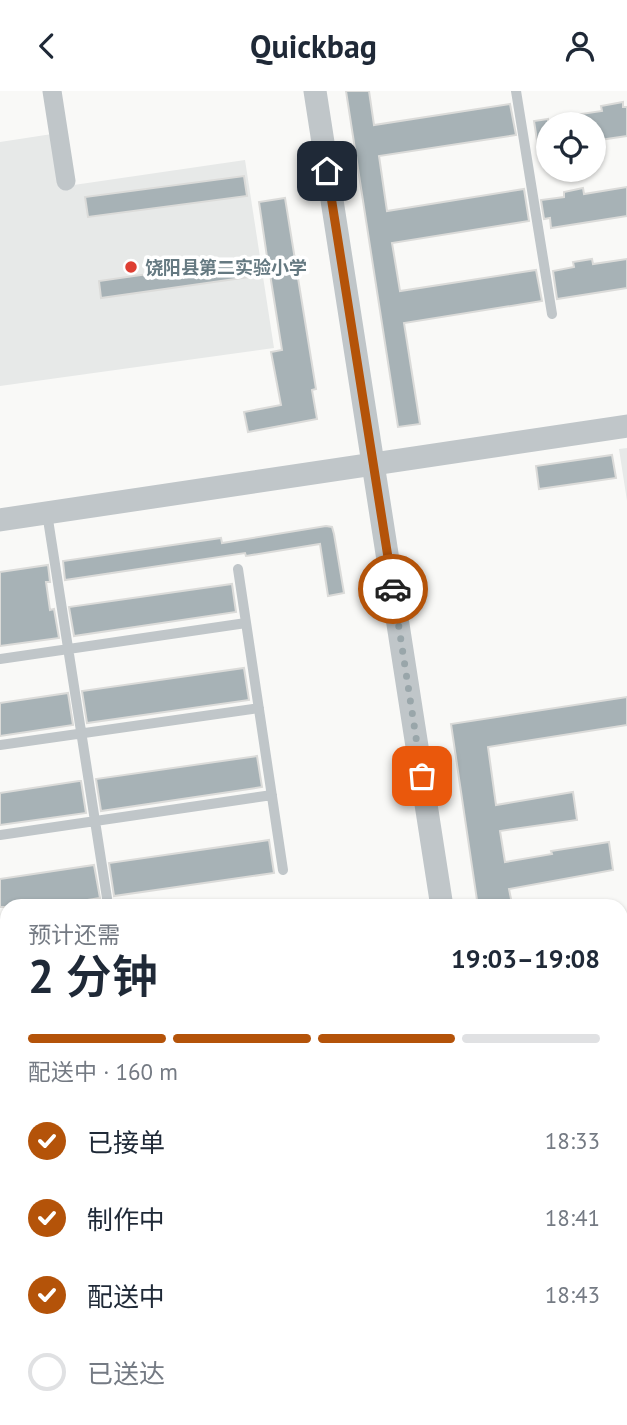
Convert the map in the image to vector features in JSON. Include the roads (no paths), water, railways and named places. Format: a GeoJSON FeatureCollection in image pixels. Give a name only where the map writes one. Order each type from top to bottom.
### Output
{"type":"FeatureCollection","features":[{"type":"Feature","properties":{"kind":"street"},"geometry":{"type":"LineString","coordinates":[[52,91],[66,181]]}},
{"type":"Feature","properties":{"kind":"street"},"geometry":{"type":"LineString","coordinates":[[315,91],[441,899]]}},
{"type":"Feature","properties":{"kind":"street"},"geometry":{"type":"LineString","coordinates":[[0,520],[627,426]]}},
{"type":"Feature","properties":{"kind":"lane"},"geometry":{"type":"LineString","coordinates":[[516,91],[552,314]]}},
{"type":"Feature","properties":{"kind":"lane"},"geometry":{"type":"LineString","coordinates":[[47,513],[107,898]]}},
{"type":"Feature","properties":{"kind":"lane"},"geometry":{"type":"LineString","coordinates":[[239,569],[282,870]]}},
{"type":"Feature","properties":{"kind":"lane"},"geometry":{"type":"LineString","coordinates":[[0,659],[246,623]]}},
{"type":"Feature","properties":{"kind":"lane"},"geometry":{"type":"LineString","coordinates":[[0,745],[259,708]]}},
{"type":"Feature","properties":{"kind":"lane"},"geometry":{"type":"LineString","coordinates":[[0,835],[272,795]]}},
{"type":"Feature","properties":{"kind":"place","name":"饶阳县第二实验小学"},"geometry":{"type":"Point","coordinates":[131,267]}}]}
